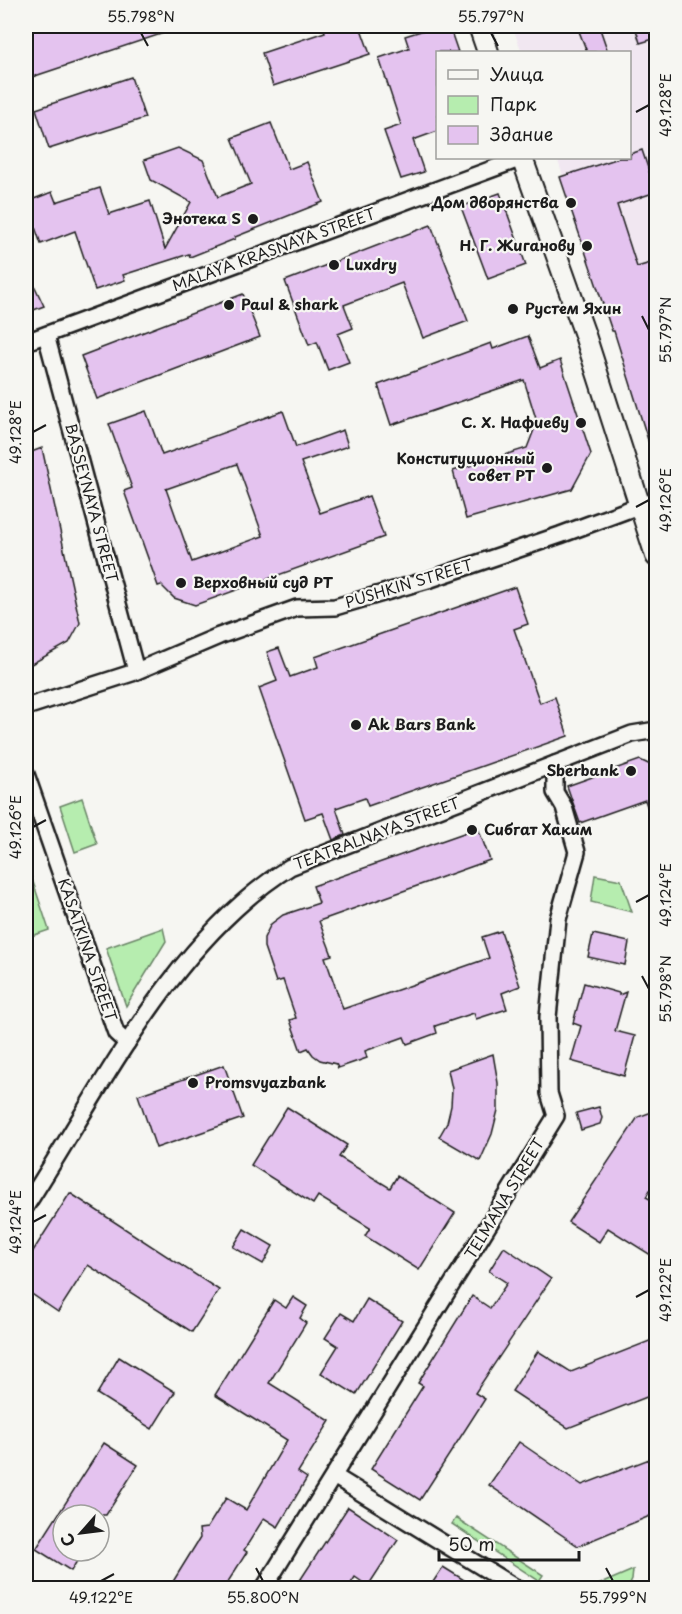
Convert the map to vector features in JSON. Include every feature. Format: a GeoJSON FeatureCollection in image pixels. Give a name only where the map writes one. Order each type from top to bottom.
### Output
{"type":"FeatureCollection","features":[{"type":"Feature","properties":{"kind":"street"},"geometry":{"type":"LineString","coordinates":[[479,26],[488,51]]}},
{"type":"Feature","properties":{"kind":"street","name":"MALAYA KRASNAYA STREET"},"geometry":{"type":"LineString","coordinates":[[26,342],[519,159]]}},
{"type":"Feature","properties":{"kind":"street"},"geometry":{"type":"LineString","coordinates":[[522,159],[584,332],[649,503],[657,556]]}},
{"type":"Feature","properties":{"kind":"street","name":"BASSEYNAYA STREET"},"geometry":{"type":"LineString","coordinates":[[46,335],[136,671]]}},
{"type":"Feature","properties":{"kind":"street","name":"PUSHKIN STREET"},"geometry":{"type":"LineString","coordinates":[[26,707],[136,671],[177,656],[219,636],[297,608],[335,607],[431,579],[649,503]]}},
{"type":"Feature","properties":{"kind":"street","name":"TEATRALNAYA STREET"},"geometry":{"type":"LineString","coordinates":[[127,1043],[201,942],[256,890],[290,867],[632,734],[657,730]]}},
{"type":"Feature","properties":{"kind":"street","name":"TELMANA STREET"},"geometry":{"type":"LineString","coordinates":[[264,1588],[556,1116],[549,1093],[548,1017],[558,919],[577,852],[564,807],[555,792],[555,764]]}},
{"type":"Feature","properties":{"kind":"street","name":"KASATKINA STREET"},"geometry":{"type":"LineString","coordinates":[[26,774],[116,1034],[127,1043]]}},
{"type":"Feature","properties":{"kind":"street"},"geometry":{"type":"LineString","coordinates":[[26,1206],[127,1043]]}},
{"type":"Feature","properties":{"kind":"street"},"geometry":{"type":"LineString","coordinates":[[334,1476],[516,1588]]}},
{"type":"Feature","properties":{"kind":"shaded area"},"geometry":{"type":"Polygon","coordinates":[[[512,26],[656,26],[656,450],[557,159],[631,159],[631,51],[522,51],[512,26]]]}},
{"type":"Feature","properties":{"kind":"green space"},"geometry":{"type":"Polygon","coordinates":[[[82,798],[97,844],[75,852],[60,806],[82,798]]]}},
{"type":"Feature","properties":{"kind":"green space"},"geometry":{"type":"Polygon","coordinates":[[[26,861],[49,930],[26,938],[26,861]]]}},
{"type":"Feature","properties":{"kind":"green space"},"geometry":{"type":"Polygon","coordinates":[[[595,875],[621,880],[632,912],[591,902],[595,875]]]}},
{"type":"Feature","properties":{"kind":"green space"},"geometry":{"type":"Polygon","coordinates":[[[163,928],[166,941],[126,1006],[106,948],[163,928]]]}},
{"type":"Feature","properties":{"kind":"green space"},"geometry":{"type":"Polygon","coordinates":[[[456,1518],[543,1575],[539,1581],[452,1524],[456,1518]]]}},
{"type":"Feature","properties":{"kind":"green space"},"geometry":{"type":"Polygon","coordinates":[[[633,1570],[628,1588],[591,1588],[633,1570]]]}},
{"type":"Feature","properties":{"kind":"building"},"geometry":{"type":"Polygon","coordinates":[[[26,26],[179,26],[179,28],[32,77],[26,57],[26,26]]]}},
{"type":"Feature","properties":{"kind":"building"},"geometry":{"type":"Polygon","coordinates":[[[323,26],[360,26],[370,54],[273,86],[262,53],[325,32],[323,26]]]}},
{"type":"Feature","properties":{"kind":"building"},"geometry":{"type":"Polygon","coordinates":[[[437,26],[449,26],[458,51],[436,51],[436,132],[413,140],[424,172],[401,179],[384,131],[401,125],[379,58],[409,48],[405,36],[437,26]]]}},
{"type":"Feature","properties":{"kind":"building"},"geometry":{"type":"Polygon","coordinates":[[[577,26],[599,26],[608,51],[587,51],[577,26]]]}},
{"type":"Feature","properties":{"kind":"building"},"geometry":{"type":"Polygon","coordinates":[[[635,26],[657,26],[657,38],[640,43],[635,26]]]}},
{"type":"Feature","properties":{"kind":"building"},"geometry":{"type":"Polygon","coordinates":[[[131,77],[145,118],[49,149],[36,109],[131,77]]]}},
{"type":"Feature","properties":{"kind":"building"},"geometry":{"type":"Polygon","coordinates":[[[271,123],[289,169],[307,162],[323,202],[190,257],[189,254],[123,275],[125,280],[95,290],[75,231],[41,244],[26,202],[52,192],[56,202],[100,188],[109,214],[150,201],[165,249],[191,202],[151,180],[144,160],[178,148],[203,160],[218,197],[251,184],[232,138],[271,123]]]}},
{"type":"Feature","properties":{"kind":"building"},"geometry":{"type":"Polygon","coordinates":[[[642,150],[656,192],[617,205],[637,267],[657,261],[657,455],[653,456],[614,331],[612,331],[560,177],[616,159],[631,159],[631,154],[642,150]]]}},
{"type":"Feature","properties":{"kind":"building"},"geometry":{"type":"Polygon","coordinates":[[[500,193],[526,265],[488,279],[461,207],[500,193]]]}},
{"type":"Feature","properties":{"kind":"building"},"geometry":{"type":"Polygon","coordinates":[[[431,225],[468,321],[423,338],[402,283],[344,305],[353,328],[338,334],[349,362],[328,370],[317,342],[309,345],[285,281],[431,225]]]}},
{"type":"Feature","properties":{"kind":"building"},"geometry":{"type":"Polygon","coordinates":[[[26,268],[44,306],[26,313],[26,268]]]}},
{"type":"Feature","properties":{"kind":"building"},"geometry":{"type":"Polygon","coordinates":[[[243,294],[260,337],[97,399],[81,356],[243,294]]]}},
{"type":"Feature","properties":{"kind":"building"},"geometry":{"type":"Polygon","coordinates":[[[528,336],[540,368],[560,360],[591,454],[572,489],[466,519],[453,471],[527,448],[537,422],[524,380],[391,425],[378,385],[491,343],[493,349],[528,336]]]}},
{"type":"Feature","properties":{"kind":"building"},"geometry":{"type":"Polygon","coordinates":[[[146,411],[162,455],[283,411],[296,447],[343,430],[348,446],[301,462],[320,513],[369,496],[384,537],[195,605],[174,598],[161,585],[158,586],[124,491],[132,488],[109,424],[146,411]],[[237,464],[166,489],[192,562],[263,536],[237,464]]]}},
{"type":"Feature","properties":{"kind":"building"},"geometry":{"type":"Polygon","coordinates":[[[42,448],[80,623],[69,643],[26,667],[26,454],[42,448]]]}},
{"type":"Feature","properties":{"kind":"building"},"geometry":{"type":"Polygon","coordinates":[[[515,587],[528,624],[514,629],[540,703],[555,697],[568,736],[368,806],[365,798],[336,808],[345,835],[333,840],[323,813],[305,819],[259,688],[277,681],[267,652],[279,648],[290,677],[318,667],[315,657],[515,587]]]}},
{"type":"Feature","properties":{"kind":"building"},"geometry":{"type":"Polygon","coordinates":[[[640,760],[657,768],[657,826],[654,827],[645,800],[580,823],[567,786],[640,760]]]}},
{"type":"Feature","properties":{"kind":"building"},"geometry":{"type":"Polygon","coordinates":[[[478,828],[490,860],[319,921],[332,955],[325,957],[343,1009],[489,958],[482,937],[501,931],[520,986],[502,993],[507,1009],[476,1019],[474,1013],[435,1026],[437,1033],[407,1044],[404,1037],[365,1051],[367,1058],[338,1068],[336,1064],[320,1060],[308,1048],[301,1051],[290,1020],[296,1018],[283,980],[276,982],[264,947],[264,938],[271,924],[283,915],[319,903],[313,886],[478,828]]]}},
{"type":"Feature","properties":{"kind":"building"},"geometry":{"type":"Polygon","coordinates":[[[593,934],[629,942],[625,965],[588,957],[593,934]]]}},
{"type":"Feature","properties":{"kind":"building"},"geometry":{"type":"Polygon","coordinates":[[[584,983],[619,993],[619,995],[626,992],[615,1031],[635,1036],[624,1076],[571,1061],[581,1026],[573,1023],[584,983]]]}},
{"type":"Feature","properties":{"kind":"building"},"geometry":{"type":"Polygon","coordinates":[[[493,1054],[498,1083],[498,1110],[492,1134],[480,1161],[439,1137],[447,1123],[451,1106],[452,1089],[448,1070],[493,1054]]]}},
{"type":"Feature","properties":{"kind":"building"},"geometry":{"type":"Polygon","coordinates":[[[224,1065],[243,1118],[156,1148],[138,1095],[224,1065]]]}},
{"type":"Feature","properties":{"kind":"building"},"geometry":{"type":"Polygon","coordinates":[[[287,1107],[347,1145],[339,1157],[390,1188],[397,1176],[455,1213],[419,1270],[365,1236],[370,1228],[318,1196],[313,1204],[251,1165],[287,1107]]]}},
{"type":"Feature","properties":{"kind":"building"},"geometry":{"type":"Polygon","coordinates":[[[599,1107],[602,1118],[600,1124],[581,1130],[576,1113],[599,1107]]]}},
{"type":"Feature","properties":{"kind":"building"},"geometry":{"type":"Polygon","coordinates":[[[657,1110],[657,1178],[646,1197],[657,1203],[657,1259],[608,1228],[599,1242],[568,1222],[638,1117],[657,1110]]]}},
{"type":"Feature","properties":{"kind":"building"},"geometry":{"type":"Polygon","coordinates":[[[70,1193],[219,1290],[192,1332],[88,1265],[58,1312],[26,1290],[26,1262],[70,1193]]]}},
{"type":"Feature","properties":{"kind":"building"},"geometry":{"type":"Polygon","coordinates":[[[244,1229],[273,1246],[263,1264],[233,1247],[244,1229]]]}},
{"type":"Feature","properties":{"kind":"building"},"geometry":{"type":"Polygon","coordinates":[[[504,1247],[551,1279],[475,1393],[485,1399],[420,1500],[371,1469],[423,1386],[418,1383],[472,1296],[490,1308],[507,1283],[489,1271],[504,1247]]]}},
{"type":"Feature","properties":{"kind":"building"},"geometry":{"type":"Polygon","coordinates":[[[293,1297],[307,1306],[300,1318],[306,1323],[269,1383],[330,1421],[298,1472],[307,1478],[278,1527],[264,1518],[244,1550],[247,1552],[224,1588],[169,1588],[200,1538],[199,1529],[207,1528],[226,1498],[246,1510],[287,1440],[215,1395],[274,1300],[286,1308],[293,1297]]]}},
{"type":"Feature","properties":{"kind":"building"},"geometry":{"type":"Polygon","coordinates":[[[367,1299],[402,1321],[356,1395],[321,1373],[338,1346],[325,1338],[341,1313],[354,1321],[367,1299]]]}},
{"type":"Feature","properties":{"kind":"building"},"geometry":{"type":"Polygon","coordinates":[[[657,1338],[657,1393],[568,1428],[512,1391],[538,1351],[571,1372],[657,1338]]]}},
{"type":"Feature","properties":{"kind":"building"},"geometry":{"type":"Polygon","coordinates":[[[119,1357],[175,1392],[152,1429],[97,1394],[119,1357]]]}},
{"type":"Feature","properties":{"kind":"building"},"geometry":{"type":"Polygon","coordinates":[[[519,1442],[582,1485],[657,1456],[657,1513],[578,1546],[489,1485],[519,1442]]]}},
{"type":"Feature","properties":{"kind":"building"},"geometry":{"type":"Polygon","coordinates":[[[104,1443],[138,1465],[111,1507],[111,1503],[66,1503],[104,1443]]]}},
{"type":"Feature","properties":{"kind":"building"},"geometry":{"type":"Polygon","coordinates":[[[348,1507],[398,1540],[368,1586],[355,1577],[348,1588],[295,1588],[348,1507]]]}},
{"type":"Feature","properties":{"kind":"building"},"geometry":{"type":"Polygon","coordinates":[[[51,1526],[51,1558],[36,1549],[51,1526]]]}},
{"type":"Feature","properties":{"kind":"building"},"geometry":{"type":"Polygon","coordinates":[[[58,1563],[76,1563],[71,1571],[58,1563]]]}},
{"type":"Feature","properties":{"kind":"building"},"geometry":{"type":"Polygon","coordinates":[[[443,1567],[477,1588],[429,1588],[443,1567]]]}},
{"type":"Feature","properties":{"kind":"place","name":"Дом дворянства"},"geometry":{"type":"Point","coordinates":[571,203]}},
{"type":"Feature","properties":{"kind":"place","name":"Энотека S"},"geometry":{"type":"Point","coordinates":[253,219]}},
{"type":"Feature","properties":{"kind":"place","name":"Н. Г. Жиганову"},"geometry":{"type":"Point","coordinates":[587,246]}},
{"type":"Feature","properties":{"kind":"place","name":"Luxdry"},"geometry":{"type":"Point","coordinates":[334,265]}},
{"type":"Feature","properties":{"kind":"place","name":"Paul & shark"},"geometry":{"type":"Point","coordinates":[229,305]}},
{"type":"Feature","properties":{"kind":"place","name":"Рустем Яхин"},"geometry":{"type":"Point","coordinates":[513,309]}},
{"type":"Feature","properties":{"kind":"place","name":"С. Х. Нафиеву"},"geometry":{"type":"Point","coordinates":[581,423]}},
{"type":"Feature","properties":{"kind":"place","name":"Конституционный совет РТ"},"geometry":{"type":"Point","coordinates":[547,468]}},
{"type":"Feature","properties":{"kind":"place","name":"Верховный суд РТ"},"geometry":{"type":"Point","coordinates":[181,583]}},
{"type":"Feature","properties":{"kind":"place","name":"Ak Bars Bank"},"geometry":{"type":"Point","coordinates":[356,725]}},
{"type":"Feature","properties":{"kind":"place","name":"Sberbank"},"geometry":{"type":"Point","coordinates":[631,771]}},
{"type":"Feature","properties":{"kind":"place","name":"Сибгат Хаким"},"geometry":{"type":"Point","coordinates":[472,830]}},
{"type":"Feature","properties":{"kind":"place","name":"Promsvyazbank"},"geometry":{"type":"Point","coordinates":[193,1083]}}]}
